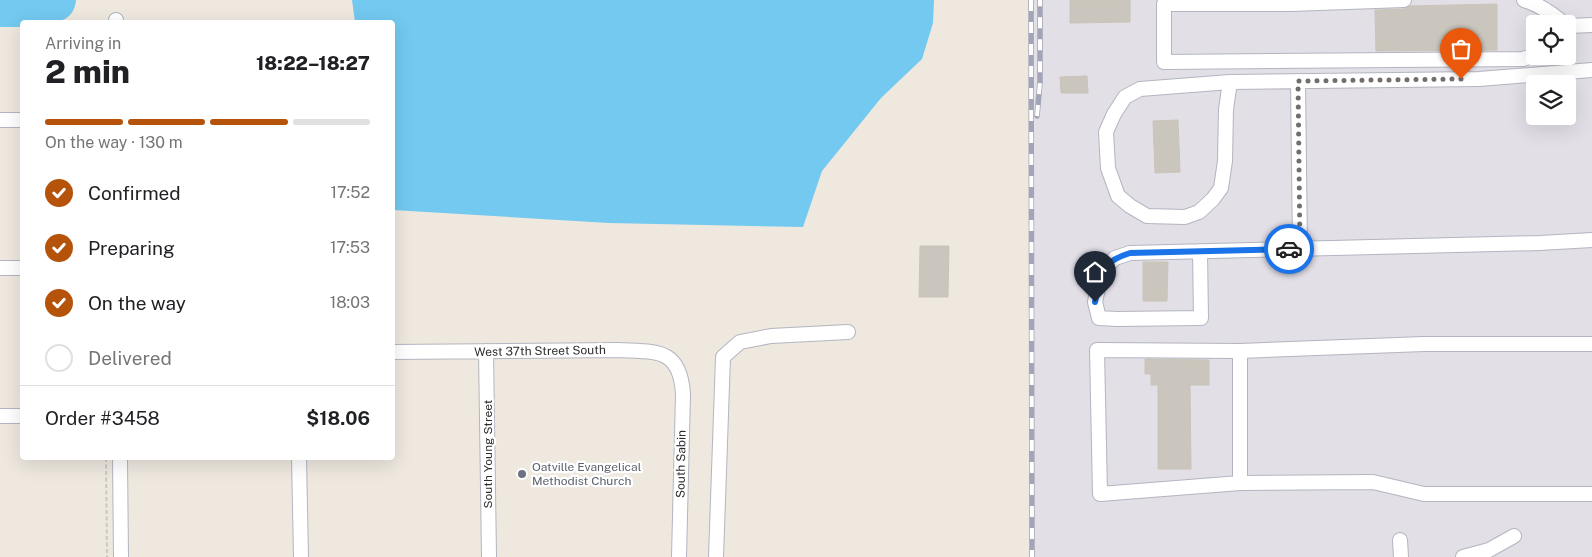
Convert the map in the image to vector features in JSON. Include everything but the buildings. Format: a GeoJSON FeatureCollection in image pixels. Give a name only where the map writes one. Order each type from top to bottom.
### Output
{"type":"FeatureCollection","features":[{"type":"Feature","properties":{"kind":"street"},"geometry":{"type":"LineString","coordinates":[[1404,0],[1291,4],[1164,4],[1164,62],[1526,58]]}},
{"type":"Feature","properties":{"kind":"street"},"geometry":{"type":"LineString","coordinates":[[1524,0],[1536,4],[1553,15]]}},
{"type":"Feature","properties":{"kind":"street"},"geometry":{"type":"LineString","coordinates":[[1576,26],[1592,25]]}},
{"type":"Feature","properties":{"kind":"street"},"geometry":{"type":"LineString","coordinates":[[1230,82],[1226,109],[1225,161],[1220,188],[1213,199],[1199,212],[1185,216],[1146,216],[1118,196],[1108,168],[1106,132],[1114,114],[1126,97],[1140,89],[1230,82],[1479,79],[1592,70]]}},
{"type":"Feature","properties":{"kind":"street"},"geometry":{"type":"LineString","coordinates":[[1298,81],[1300,249]]}},
{"type":"Feature","properties":{"kind":"street"},"geometry":{"type":"LineString","coordinates":[[0,120],[20,120]]}},
{"type":"Feature","properties":{"kind":"street"},"geometry":{"type":"LineString","coordinates":[[1200,251],[1201,318],[1099,318],[1095,302],[1102,270],[1115,258],[1130,253],[1200,251],[1300,249],[1592,240]]}},
{"type":"Feature","properties":{"kind":"street"},"geometry":{"type":"LineString","coordinates":[[0,268],[20,268]]}},
{"type":"Feature","properties":{"kind":"street"},"geometry":{"type":"LineString","coordinates":[[716,557],[723,357],[740,342],[771,336],[848,332]]}},
{"type":"Feature","properties":{"kind":"street"},"geometry":{"type":"LineString","coordinates":[[1592,344],[1424,344],[1240,351],[1097,350],[1100,494],[1240,483],[1373,482],[1424,494],[1592,494]]}},
{"type":"Feature","properties":{"kind":"street","name":"West 37th Street South"},"geometry":{"type":"LineString","coordinates":[[395,352],[619,350],[654,352],[671,360],[680,371]]}},
{"type":"Feature","properties":{"kind":"street","name":"South Young Street"},"geometry":{"type":"LineString","coordinates":[[486,351],[489,557]]}},
{"type":"Feature","properties":{"kind":"street"},"geometry":{"type":"LineString","coordinates":[[1240,351],[1240,483]]}},
{"type":"Feature","properties":{"kind":"street","name":"South Sabin"},"geometry":{"type":"LineString","coordinates":[[680,371],[683,394],[680,557]]}},
{"type":"Feature","properties":{"kind":"street"},"geometry":{"type":"LineString","coordinates":[[0,416],[20,416]]}},
{"type":"Feature","properties":{"kind":"street"},"geometry":{"type":"LineString","coordinates":[[120,460],[121,557]]}},
{"type":"Feature","properties":{"kind":"street"},"geometry":{"type":"LineString","coordinates":[[299,460],[301,557]]}},
{"type":"Feature","properties":{"kind":"street"},"geometry":{"type":"LineString","coordinates":[[1463,557],[1489,550],[1514,536]]}},
{"type":"Feature","properties":{"kind":"street"},"geometry":{"type":"LineString","coordinates":[[1400,540],[1401,557]]}},
{"type":"Feature","properties":{"kind":"path"},"geometry":{"type":"LineString","coordinates":[[106,460],[106,557]]}},
{"type":"Feature","properties":{"kind":"shaded area"},"geometry":{"type":"Polygon","coordinates":[[[1029,0],[1592,0],[1592,557],[1031,557],[1029,0]]]}},
{"type":"Feature","properties":{"kind":"water"},"geometry":{"type":"Polygon","coordinates":[[[0,0],[76,0],[74,9],[63,20],[20,20],[20,27],[0,27],[0,0]]]}},
{"type":"Feature","properties":{"kind":"water"},"geometry":{"type":"Polygon","coordinates":[[[352,0],[934,0],[933,23],[922,59],[881,98],[822,171],[803,227],[609,223],[395,210],[395,20],[355,20],[352,0]]]}},
{"type":"Feature","properties":{"kind":"railway"},"geometry":{"type":"LineString","coordinates":[[1031,0],[1032,557]]}},
{"type":"Feature","properties":{"kind":"railway"},"geometry":{"type":"LineString","coordinates":[[1037,116],[1040,82],[1040,0]]}},
{"type":"Feature","properties":{"kind":"way so far"},"geometry":{"type":"LineString","coordinates":[[1289,249],[1300,249],[1298,81],[1461,79]]}},
{"type":"Feature","properties":{"kind":"place","name":"Oatville Evangelical Methodist Church"},"geometry":{"type":"Point","coordinates":[522,474]}},
{"type":"Feature","properties":{"kind":"route"},"geometry":{"type":"LineString","coordinates":[[1095,302],[1102,270],[1115,258],[1130,253],[1289,249]]}}]}
